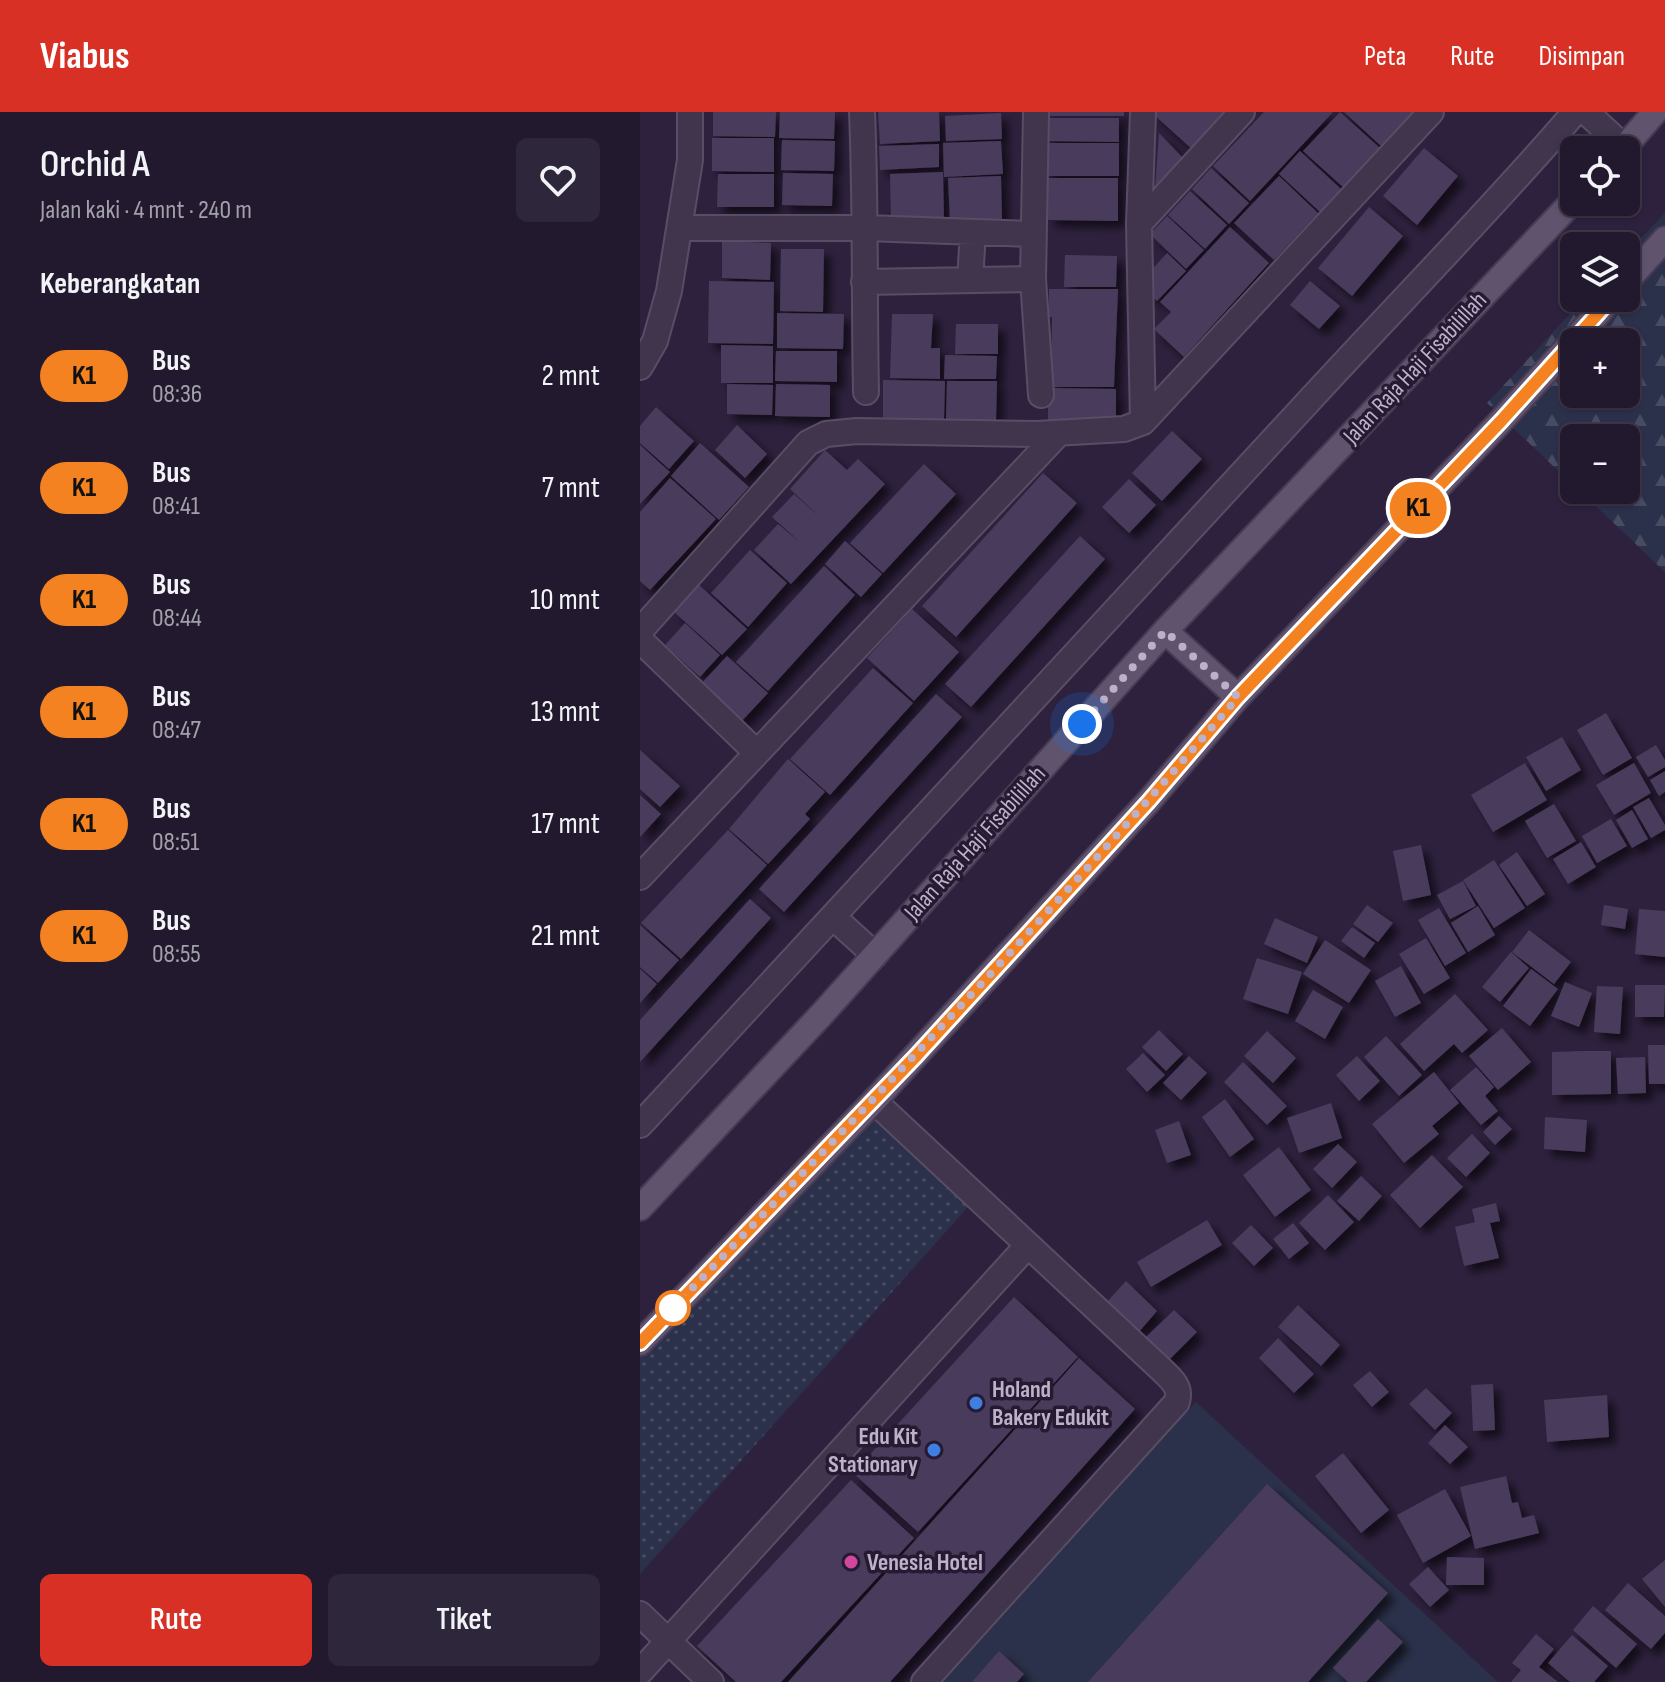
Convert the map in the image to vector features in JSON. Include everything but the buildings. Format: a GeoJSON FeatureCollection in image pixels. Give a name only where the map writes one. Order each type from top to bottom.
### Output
{"type":"FeatureCollection","features":[{"type":"Feature","properties":{"kind":"main road"},"geometry":{"type":"LineString","coordinates":[[1634,136],[1655,112]]}},
{"type":"Feature","properties":{"kind":"main road","name":"Jalan Raja Haji Fisabilillah"},"geometry":{"type":"LineString","coordinates":[[640,1208],[875,955],[1165,631],[1560,215]]}},
{"type":"Feature","properties":{"kind":"main road"},"geometry":{"type":"LineString","coordinates":[[1640,267],[1665,239]]}},
{"type":"Feature","properties":{"kind":"main road"},"geometry":{"type":"LineString","coordinates":[[640,1343],[874,1101],[1080,877],[1238,697],[1501,421],[1599,312]]}},
{"type":"Feature","properties":{"kind":"main road"},"geometry":{"type":"LineString","coordinates":[[1165,631],[1238,697]]}},
{"type":"Feature","properties":{"kind":"street"},"geometry":{"type":"LineString","coordinates":[[640,367],[655,341],[669,291],[690,160],[690,112]]}},
{"type":"Feature","properties":{"kind":"street"},"geometry":{"type":"LineString","coordinates":[[862,112],[866,392]]}},
{"type":"Feature","properties":{"kind":"street"},"geometry":{"type":"LineString","coordinates":[[1036,112],[1033,279],[1041,395]]}},
{"type":"Feature","properties":{"kind":"street"},"geometry":{"type":"LineString","coordinates":[[1143,112],[1139,224],[1143,422]]}},
{"type":"Feature","properties":{"kind":"street"},"geometry":{"type":"LineString","coordinates":[[1139,224],[1242,112]]}},
{"type":"Feature","properties":{"kind":"street"},"geometry":{"type":"LineString","coordinates":[[640,631],[808,443],[820,435],[857,431],[1059,433],[1124,429],[1143,422],[1431,112]]}},
{"type":"Feature","properties":{"kind":"street"},"geometry":{"type":"LineString","coordinates":[[640,1125],[1310,400],[1502,197],[1575,112]]}},
{"type":"Feature","properties":{"kind":"street"},"geometry":{"type":"LineString","coordinates":[[1586,112],[1610,136]]}},
{"type":"Feature","properties":{"kind":"street"},"geometry":{"type":"LineString","coordinates":[[681,228],[866,228],[1033,234]]}},
{"type":"Feature","properties":{"kind":"street"},"geometry":{"type":"LineString","coordinates":[[970,280],[973,232]]}},
{"type":"Feature","properties":{"kind":"street"},"geometry":{"type":"LineString","coordinates":[[864,282],[1033,279]]}},
{"type":"Feature","properties":{"kind":"street"},"geometry":{"type":"LineString","coordinates":[[640,877],[1059,433]]}},
{"type":"Feature","properties":{"kind":"street"},"geometry":{"type":"LineString","coordinates":[[640,640],[757,753]]}},
{"type":"Feature","properties":{"kind":"street"},"geometry":{"type":"LineString","coordinates":[[833,917],[875,955]]}},
{"type":"Feature","properties":{"kind":"street"},"geometry":{"type":"LineString","coordinates":[[874,1101],[1175,1382],[1179,1396],[1177,1402],[924,1682]]}},
{"type":"Feature","properties":{"kind":"street"},"geometry":{"type":"LineString","coordinates":[[640,1672],[1028,1245]]}},
{"type":"Feature","properties":{"kind":"street"},"geometry":{"type":"LineString","coordinates":[[640,1614],[730,1682]]}},
{"type":"Feature","properties":{"kind":"street"},"geometry":{"type":"LineString","coordinates":[[672,1637],[711,1682]]}},
{"type":"Feature","properties":{"kind":"green space"},"geometry":{"type":"Polygon","coordinates":[[[1665,213],[1665,572],[1594,504],[1640,504],[1640,424],[1560,424],[1560,473],[1487,403],[1572,312],[1640,312],[1640,239],[1665,213]]]}},
{"type":"Feature","properties":{"kind":"green space"},"geometry":{"type":"Polygon","coordinates":[[[874,1101],[976,1198],[640,1574],[640,1327],[874,1101]]]}},
{"type":"Feature","properties":{"kind":"green space"},"geometry":{"type":"Polygon","coordinates":[[[1196,1402],[1498,1682],[937,1682],[1196,1402]]]}},
{"type":"Feature","properties":{"kind":"bus line","name":"K1"},"geometry":{"type":"LineString","coordinates":[[640,1343],[916,1056],[1149,801],[1238,697],[1501,421],[1599,312]]}},
{"type":"Feature","properties":{"kind":"place","name":"Holand Bakery Edukit"},"geometry":{"type":"Point","coordinates":[976,1403]}},
{"type":"Feature","properties":{"kind":"place","name":"Edu Kit Stationary"},"geometry":{"type":"Point","coordinates":[934,1450]}},
{"type":"Feature","properties":{"kind":"place","name":"Venesia Hotel"},"geometry":{"type":"Point","coordinates":[851,1562]}},
{"type":"Feature","properties":{"kind":"route"},"geometry":{"type":"LineString","coordinates":[[673,1308],[874,1101],[1149,801],[1238,697],[1165,631],[1082,724]]}}]}
